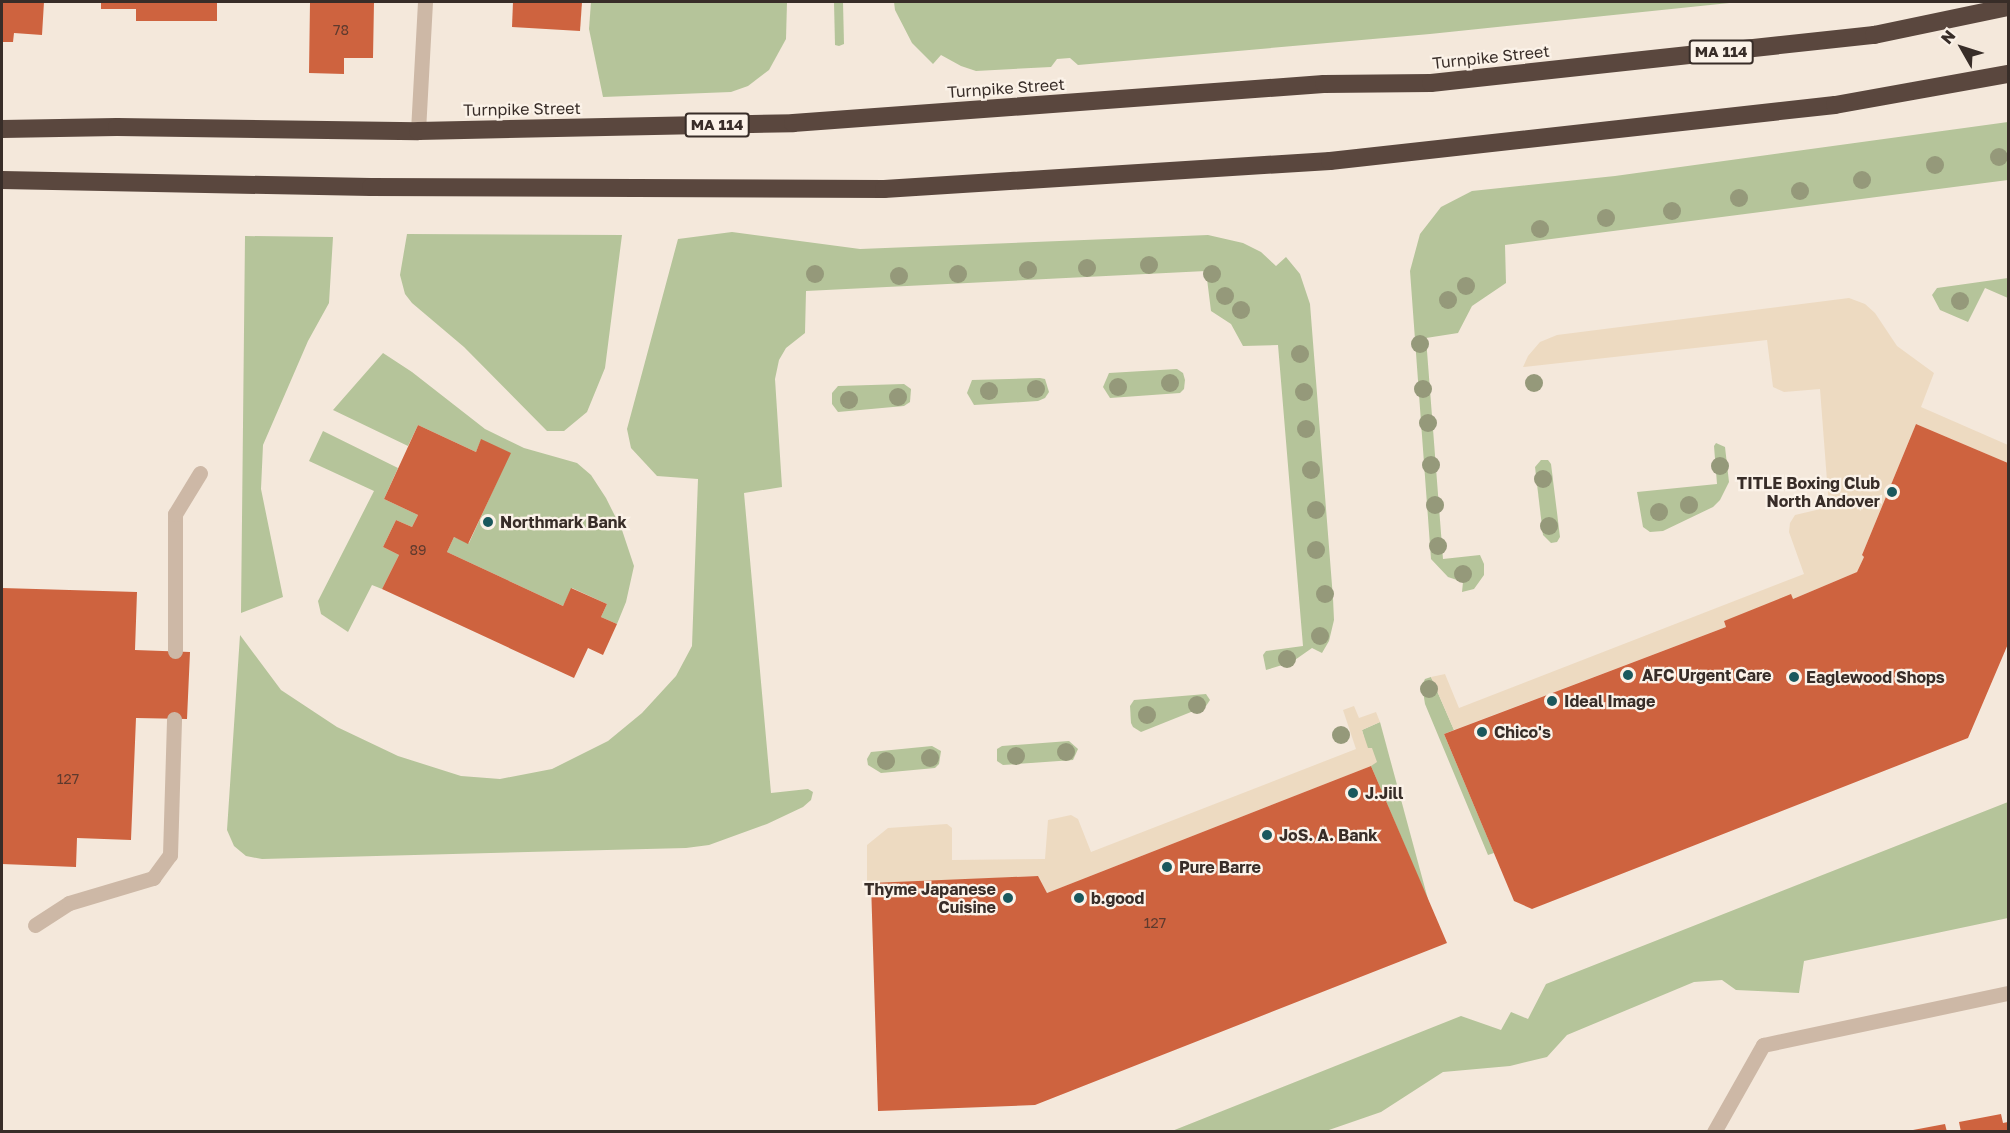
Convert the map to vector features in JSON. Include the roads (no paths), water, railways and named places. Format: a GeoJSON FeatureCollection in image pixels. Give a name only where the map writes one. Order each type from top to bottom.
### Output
{"type":"FeatureCollection","features":[{"type":"Feature","properties":{"kind":"highway","name":"Turnpike Street"},"geometry":{"type":"LineString","coordinates":[[2,129],[117,127],[418,130],[793,123],[1324,84],[1431,83],[1874,35],[2008,7]]}},
{"type":"Feature","properties":{"kind":"highway"},"geometry":{"type":"LineString","coordinates":[[2,180],[383,187],[884,189],[1330,161],[1835,105],[2008,74]]}},
{"type":"Feature","properties":{"kind":"street"},"geometry":{"type":"LineString","coordinates":[[418,130],[426,2]]}},
{"type":"Feature","properties":{"kind":"street"},"geometry":{"type":"LineString","coordinates":[[175,651],[175,514],[200,473]]}},
{"type":"Feature","properties":{"kind":"street"},"geometry":{"type":"LineString","coordinates":[[35,925],[69,903],[153,878],[170,855],[174,719]]}},
{"type":"Feature","properties":{"kind":"street"},"geometry":{"type":"LineString","coordinates":[[1714,1131],[1763,1046],[2008,993]]}},
{"type":"Feature","properties":{"kind":"place","name":"TITLE Boxing Club North Andover"},"geometry":{"type":"Point","coordinates":[1892,492]}},
{"type":"Feature","properties":{"kind":"place","name":"Northmark Bank"},"geometry":{"type":"Point","coordinates":[488,522]}},
{"type":"Feature","properties":{"kind":"place","name":"AFC Urgent Care"},"geometry":{"type":"Point","coordinates":[1628,675]}},
{"type":"Feature","properties":{"kind":"place","name":"Eaglewood Shops"},"geometry":{"type":"Point","coordinates":[1794,677]}},
{"type":"Feature","properties":{"kind":"place","name":"Ideal Image"},"geometry":{"type":"Point","coordinates":[1552,701]}},
{"type":"Feature","properties":{"kind":"place","name":"Chico's"},"geometry":{"type":"Point","coordinates":[1482,732]}},
{"type":"Feature","properties":{"kind":"place","name":"J.Jill"},"geometry":{"type":"Point","coordinates":[1353,793]}},
{"type":"Feature","properties":{"kind":"place","name":"JoS. A. Bank"},"geometry":{"type":"Point","coordinates":[1267,835]}},
{"type":"Feature","properties":{"kind":"place","name":"Pure Barre"},"geometry":{"type":"Point","coordinates":[1167,867]}},
{"type":"Feature","properties":{"kind":"place","name":"Thyme Japanese Cuisine"},"geometry":{"type":"Point","coordinates":[1008,898]}},
{"type":"Feature","properties":{"kind":"place","name":"b.good"},"geometry":{"type":"Point","coordinates":[1079,898]}}]}
